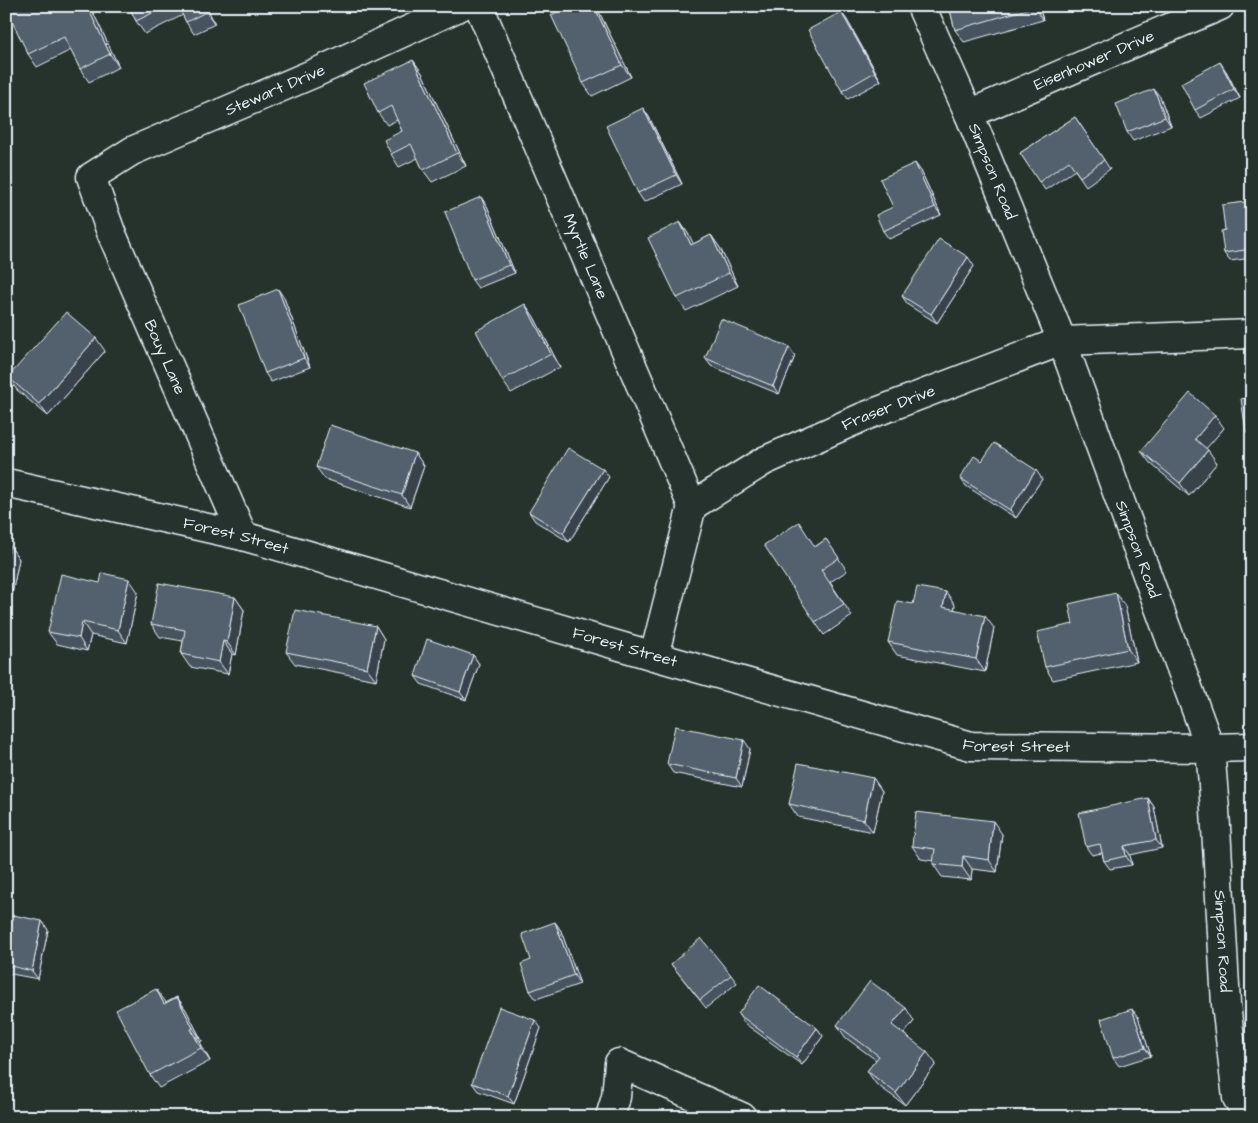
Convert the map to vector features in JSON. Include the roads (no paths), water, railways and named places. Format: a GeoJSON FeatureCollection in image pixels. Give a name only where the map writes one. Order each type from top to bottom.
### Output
{"type":"FeatureCollection","features":[{"type":"Feature","properties":{"kind":"street","name":"Stewart Drive"},"geometry":{"type":"LineString","coordinates":[[91,177],[132,151],[317,72],[461,6]]}},
{"type":"Feature","properties":{"kind":"street","name":"Myrtle Lane"},"geometry":{"type":"LineString","coordinates":[[479,6],[692,506]]}},
{"type":"Feature","properties":{"kind":"street","name":"Simpson Road"},"geometry":{"type":"LineString","coordinates":[[921,6],[969,114],[1062,341],[1210,748],[1216,810],[1226,1004],[1237,1098],[1248,1117]]}},
{"type":"Feature","properties":{"kind":"street","name":"Eisenhower Drive"},"geometry":{"type":"LineString","coordinates":[[969,114],[1220,6]]}},
{"type":"Feature","properties":{"kind":"street","name":"Bouy Lane"},"geometry":{"type":"LineString","coordinates":[[91,177],[111,232],[243,536]]}},
{"type":"Feature","properties":{"kind":"street","name":"Fraser Drive"},"geometry":{"type":"LineString","coordinates":[[692,506],[764,461],[863,417],[1062,341],[1252,334]]}},
{"type":"Feature","properties":{"kind":"street","name":"Forest Street"},"geometry":{"type":"LineString","coordinates":[[6,483],[243,536],[971,746],[1252,748]]}},
{"type":"Feature","properties":{"kind":"street"},"geometry":{"type":"LineString","coordinates":[[654,656],[692,506]]}},
{"type":"Feature","properties":{"kind":"street"},"geometry":{"type":"LineString","coordinates":[[610,1117],[616,1097],[619,1063],[742,1117]]}}]}
